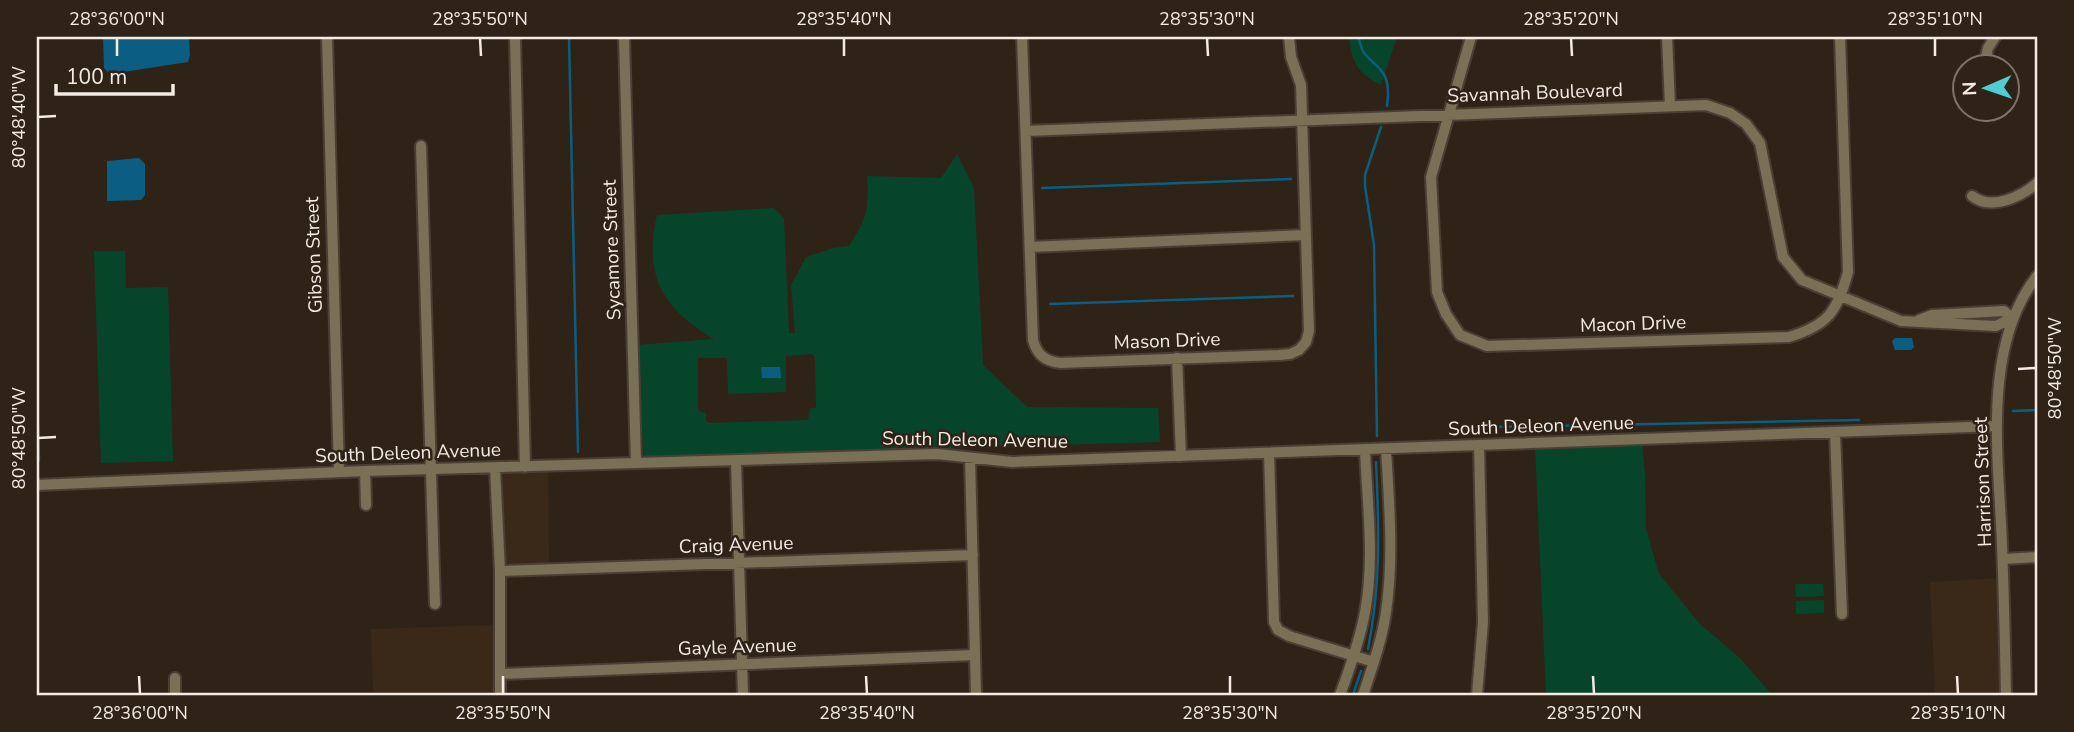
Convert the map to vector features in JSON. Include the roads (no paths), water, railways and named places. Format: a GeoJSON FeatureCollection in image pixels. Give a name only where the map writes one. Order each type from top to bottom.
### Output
{"type":"FeatureCollection","features":[{"type":"Feature","properties":{"kind":"street","name":"Gibson Street"},"geometry":{"type":"LineString","coordinates":[[327,37],[339,472]]}},
{"type":"Feature","properties":{"kind":"street"},"geometry":{"type":"LineString","coordinates":[[514,37],[525,467]]}},
{"type":"Feature","properties":{"kind":"street","name":"Sycamore Street"},"geometry":{"type":"LineString","coordinates":[[624,37],[636,463]]}},
{"type":"Feature","properties":{"kind":"street","name":"Mason Drive"},"geometry":{"type":"LineString","coordinates":[[1022,37],[1033,340],[1037,351],[1043,357],[1060,363],[1284,355],[1303,346],[1308,337],[1310,321],[1304,235],[1301,85],[1291,57],[1289,37]]}},
{"type":"Feature","properties":{"kind":"street","name":"Macon Drive"},"geometry":{"type":"LineString","coordinates":[[1471,37],[1431,177],[1436,279],[1437,292],[1446,314],[1460,335],[1488,346],[1789,337],[1812,330],[1826,319],[1841,297],[1849,272],[1840,37]]}},
{"type":"Feature","properties":{"kind":"street"},"geometry":{"type":"LineString","coordinates":[[1667,37],[1670,106]]}},
{"type":"Feature","properties":{"kind":"street","name":"Savannah Boulevard"},"geometry":{"type":"LineString","coordinates":[[1026,131],[1706,105],[1730,113],[1746,124],[1760,143],[1783,257],[1802,280],[1901,321],[1919,320],[1932,315],[2003,311],[2012,318]]}},
{"type":"Feature","properties":{"kind":"street"},"geometry":{"type":"LineString","coordinates":[[421,146],[435,604]]}},
{"type":"Feature","properties":{"kind":"street"},"geometry":{"type":"LineString","coordinates":[[1972,196],[1979,201],[1993,202],[2014,198],[2028,192],[2037,183]]}},
{"type":"Feature","properties":{"kind":"street"},"geometry":{"type":"LineString","coordinates":[[1030,247],[1304,235]]}},
{"type":"Feature","properties":{"kind":"street","name":"Harrison Street"},"geometry":{"type":"LineString","coordinates":[[2006,695],[1997,426],[2000,372],[2012,318],[2024,292],[2037,276]]}},
{"type":"Feature","properties":{"kind":"street"},"geometry":{"type":"LineString","coordinates":[[1177,358],[1181,456]]}},
{"type":"Feature","properties":{"kind":"street","name":"South Deleon Avenue"},"geometry":{"type":"LineString","coordinates":[[37,485],[365,471],[937,454],[1012,462],[1997,426]]}},
{"type":"Feature","properties":{"kind":"street"},"geometry":{"type":"LineString","coordinates":[[1835,433],[1842,614]]}},
{"type":"Feature","properties":{"kind":"street"},"geometry":{"type":"LineString","coordinates":[[1477,695],[1483,621],[1479,445]]}},
{"type":"Feature","properties":{"kind":"street"},"geometry":{"type":"LineString","coordinates":[[1340,695],[1366,611],[1369,563],[1365,449]]}},
{"type":"Feature","properties":{"kind":"street"},"geometry":{"type":"LineString","coordinates":[[1363,695],[1386,613],[1390,559],[1386,449]]}},
{"type":"Feature","properties":{"kind":"street"},"geometry":{"type":"LineString","coordinates":[[1269,453],[1274,622],[1278,630],[1289,636],[1374,662]]}},
{"type":"Feature","properties":{"kind":"street"},"geometry":{"type":"LineString","coordinates":[[970,458],[976,695]]}},
{"type":"Feature","properties":{"kind":"street"},"geometry":{"type":"LineString","coordinates":[[736,461],[743,695]]}},
{"type":"Feature","properties":{"kind":"street"},"geometry":{"type":"LineString","coordinates":[[495,468],[500,571],[500,695]]}},
{"type":"Feature","properties":{"kind":"street"},"geometry":{"type":"LineString","coordinates":[[365,471],[366,505]]}},
{"type":"Feature","properties":{"kind":"street","name":"Craig Avenue"},"geometry":{"type":"LineString","coordinates":[[500,571],[973,555]]}},
{"type":"Feature","properties":{"kind":"street"},"geometry":{"type":"LineString","coordinates":[[2003,559],[2037,557]]}},
{"type":"Feature","properties":{"kind":"street","name":"Gayle Avenue"},"geometry":{"type":"LineString","coordinates":[[500,674],[975,655]]}},
{"type":"Feature","properties":{"kind":"street"},"geometry":{"type":"LineString","coordinates":[[175,678],[175,695]]}},
{"type":"Feature","properties":{"kind":"water"},"geometry":{"type":"Polygon","coordinates":[[[103,37],[189,37],[190,55],[188,62],[110,74],[104,68],[103,37]]]}},
{"type":"Feature","properties":{"kind":"water"},"geometry":{"type":"Polygon","coordinates":[[[139,158],[145,164],[145,195],[141,200],[107,201],[107,161],[139,158]]]}},
{"type":"Feature","properties":{"kind":"water"},"geometry":{"type":"Polygon","coordinates":[[[1895,338],[1912,338],[1914,347],[1911,350],[1895,350],[1892,341],[1895,338]]]}},
{"type":"Feature","properties":{"kind":"water"},"geometry":{"type":"Polygon","coordinates":[[[761,367],[780,367],[781,378],[762,378],[761,367]]]}},
{"type":"Feature","properties":{"kind":"waterway"},"geometry":{"type":"LineString","coordinates":[[569,37],[578,452]]}},
{"type":"Feature","properties":{"kind":"waterway"},"geometry":{"type":"LineString","coordinates":[[1359,37],[1366,55],[1386,79],[1387,106]]}},
{"type":"Feature","properties":{"kind":"waterway"},"geometry":{"type":"LineString","coordinates":[[1377,436],[1374,245],[1365,175],[1381,127]]}},
{"type":"Feature","properties":{"kind":"waterway"},"geometry":{"type":"LineString","coordinates":[[1042,188],[1291,179]]}},
{"type":"Feature","properties":{"kind":"waterway"},"geometry":{"type":"LineString","coordinates":[[1050,304],[1293,296]]}},
{"type":"Feature","properties":{"kind":"waterway"},"geometry":{"type":"LineString","coordinates":[[37,397],[39,460]]}},
{"type":"Feature","properties":{"kind":"waterway"},"geometry":{"type":"LineString","coordinates":[[2013,411],[2037,410]]}},
{"type":"Feature","properties":{"kind":"waterway"},"geometry":{"type":"LineString","coordinates":[[1492,427],[1859,420]]}},
{"type":"Feature","properties":{"kind":"waterway"},"geometry":{"type":"LineString","coordinates":[[1368,649],[1377,579],[1376,462]]}},
{"type":"Feature","properties":{"kind":"waterway"},"geometry":{"type":"LineString","coordinates":[[1353,695],[1361,671]]}}]}
